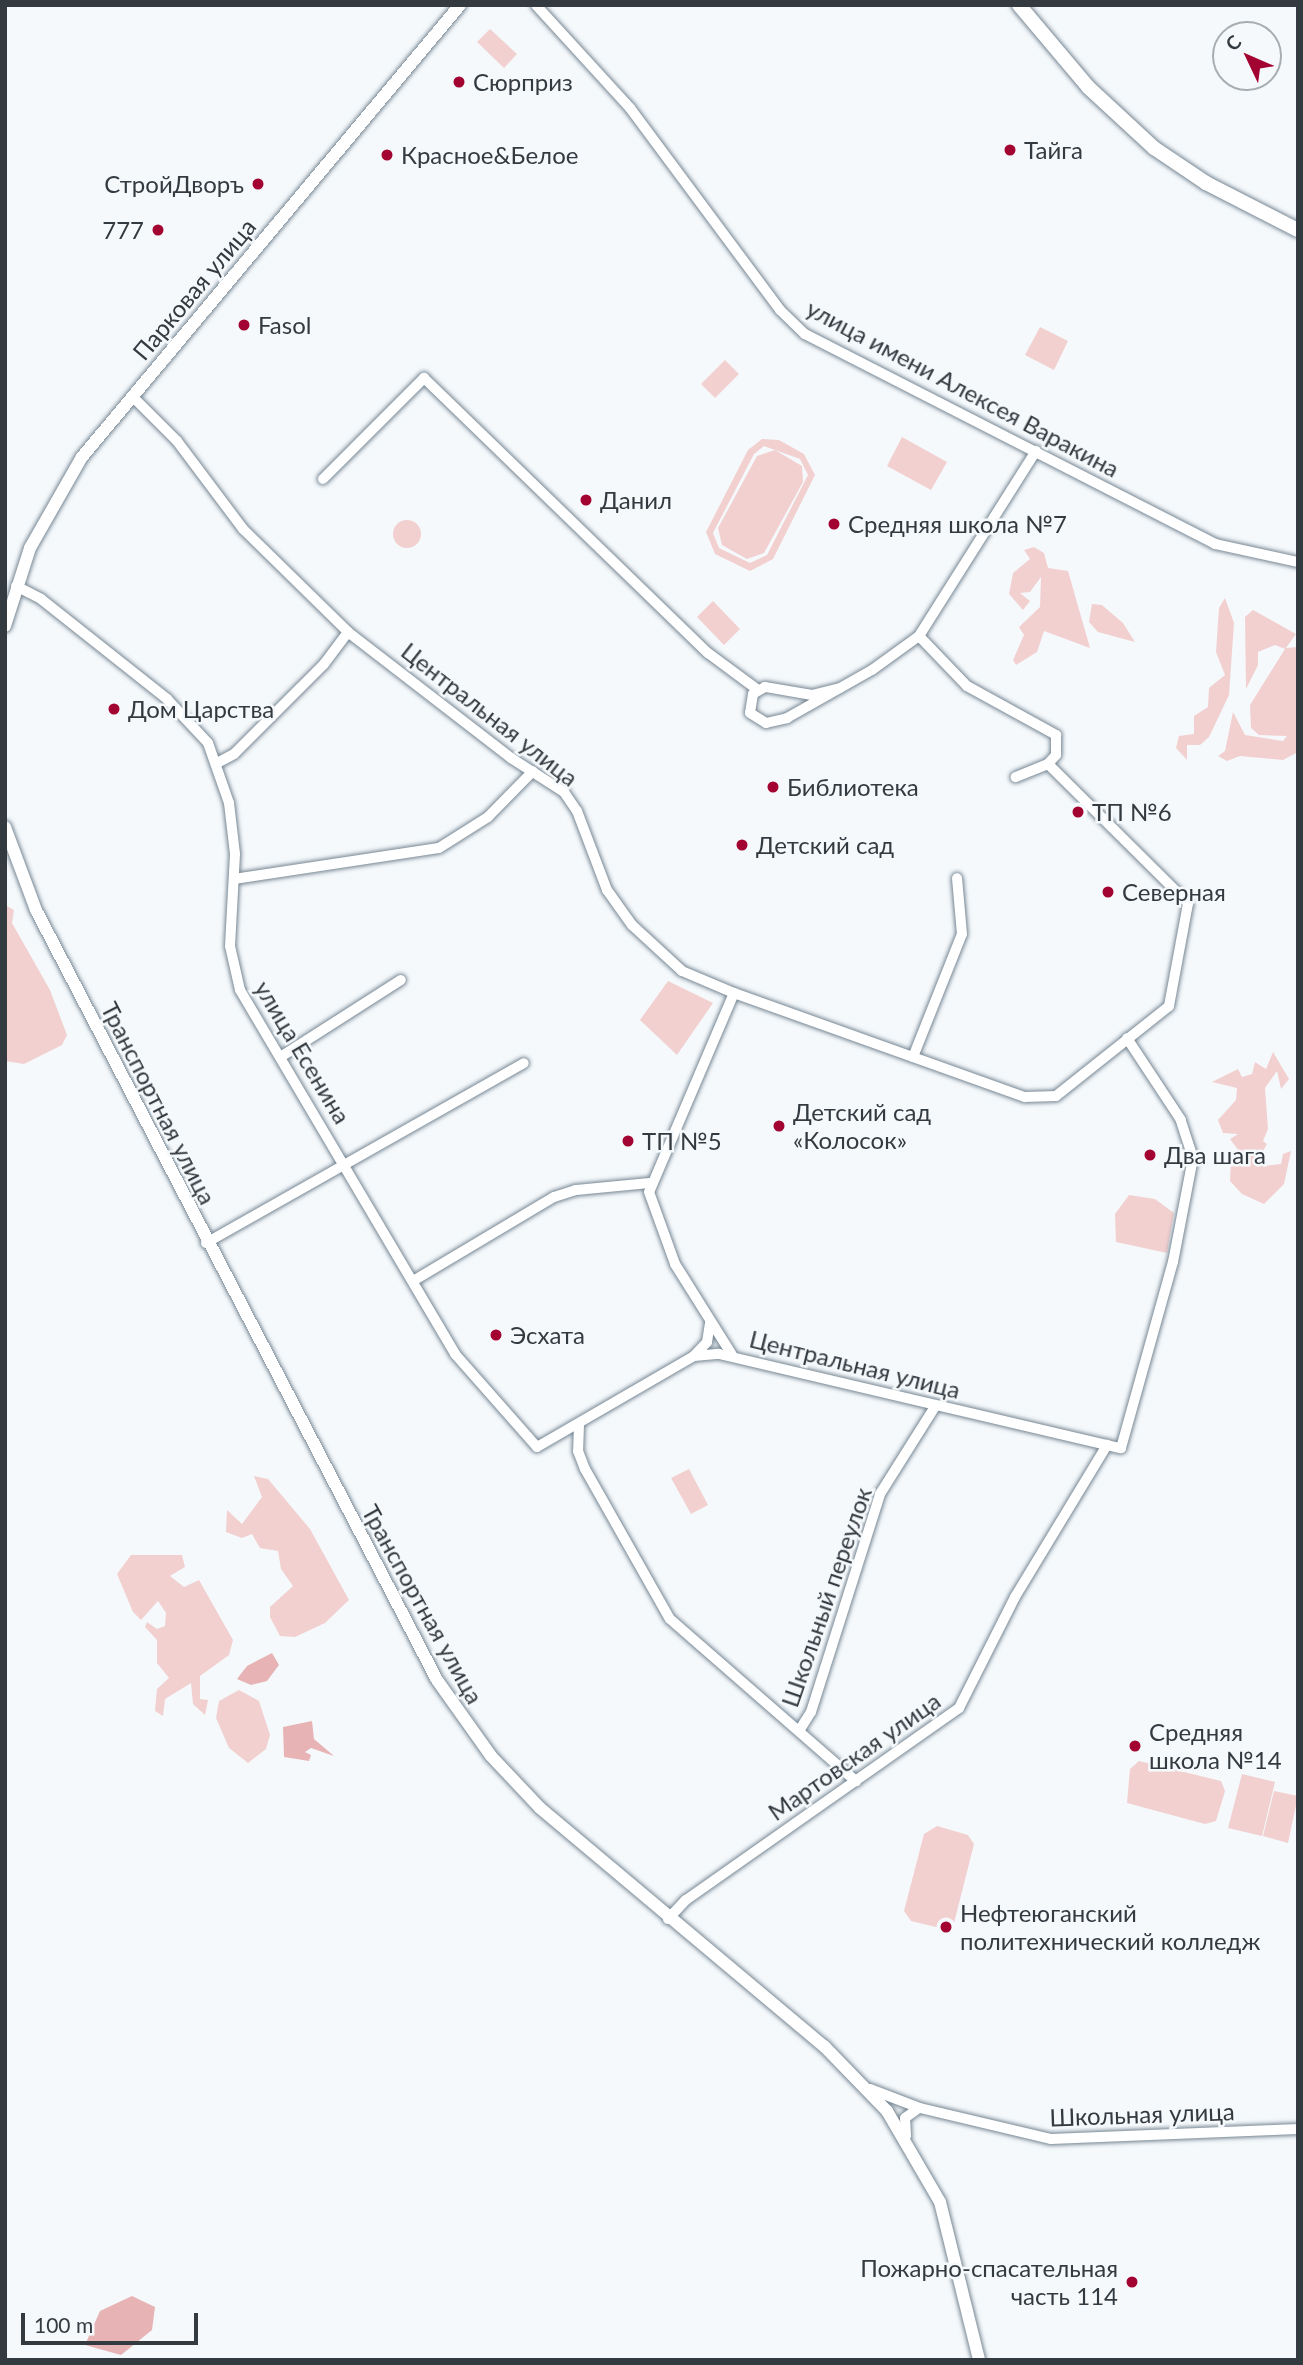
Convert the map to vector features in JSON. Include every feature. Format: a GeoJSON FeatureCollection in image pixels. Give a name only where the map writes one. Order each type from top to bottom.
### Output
{"type":"FeatureCollection","features":[{"type":"Feature","properties":{"kind":"main road"},"geometry":{"type":"LineString","coordinates":[[1019,5],[1088,87],[1154,148],[1206,183],[1298,230]]}},
{"type":"Feature","properties":{"kind":"street","name":"Парковая улица"},"geometry":{"type":"LineString","coordinates":[[5,626],[16,586],[60,490],[132,396],[460,5]]}},
{"type":"Feature","properties":{"kind":"street","name":"улица имени Алексея Варакина"},"geometry":{"type":"LineString","coordinates":[[536,5],[682,172],[791,323],[1215,544],[1298,562]]}},
{"type":"Feature","properties":{"kind":"street"},"geometry":{"type":"LineString","coordinates":[[323,479],[424,377],[708,653],[758,690],[812,695],[840,688]]}},
{"type":"Feature","properties":{"kind":"street","name":"Центральная улица"},"geometry":{"type":"LineString","coordinates":[[132,396],[177,441],[243,529],[348,632],[564,792],[577,811],[607,890],[632,925],[682,971],[734,993],[913,1057],[1046,1101],[1127,1038]]}},
{"type":"Feature","properties":{"kind":"street"},"geometry":{"type":"LineString","coordinates":[[758,690],[750,700],[750,713],[771,724],[840,688],[919,636],[1036,451]]}},
{"type":"Feature","properties":{"kind":"street","name":"улица Есенина"},"geometry":{"type":"LineString","coordinates":[[16,586],[41,599],[167,699],[194,725],[219,762],[229,803],[234,879],[232,969],[467,1373],[537,1447],[579,1424]]}},
{"type":"Feature","properties":{"kind":"street"},"geometry":{"type":"LineString","coordinates":[[219,762],[234,754],[315,673],[348,632]]}},
{"type":"Feature","properties":{"kind":"street"},"geometry":{"type":"LineString","coordinates":[[919,636],[967,686],[1056,735],[1056,755],[1048,764],[1033,775],[1015,777]]}},
{"type":"Feature","properties":{"kind":"street"},"geometry":{"type":"LineString","coordinates":[[1048,764],[1188,903],[1169,1006],[1127,1038],[1181,1120],[1193,1158],[1173,1262],[1121,1448],[1107,1444]]}},
{"type":"Feature","properties":{"kind":"street"},"geometry":{"type":"LineString","coordinates":[[234,879],[439,848],[488,817],[533,771]]}},
{"type":"Feature","properties":{"kind":"street","name":"Транспортная улица"},"geometry":{"type":"LineString","coordinates":[[5,827],[36,910],[206,1243],[403,1618],[468,1727],[540,1808],[870,2089],[906,2136],[940,2202],[979,2360]]}},
{"type":"Feature","properties":{"kind":"street"},"geometry":{"type":"LineString","coordinates":[[913,1057],[962,934],[957,878]]}},
{"type":"Feature","properties":{"kind":"street"},"geometry":{"type":"LineString","coordinates":[[282,1056],[401,980]]}},
{"type":"Feature","properties":{"kind":"street"},"geometry":{"type":"LineString","coordinates":[[413,1281],[554,1198],[576,1190],[650,1183],[734,993]]}},
{"type":"Feature","properties":{"kind":"street"},"geometry":{"type":"LineString","coordinates":[[206,1243],[524,1063]]}},
{"type":"Feature","properties":{"kind":"street","name":"Центральная улица"},"geometry":{"type":"LineString","coordinates":[[650,1183],[662,1236],[732,1356],[1107,1444]]}},
{"type":"Feature","properties":{"kind":"street"},"geometry":{"type":"LineString","coordinates":[[710,1322],[707,1342],[694,1356],[579,1424],[580,1459],[670,1619],[856,1781]]}},
{"type":"Feature","properties":{"kind":"street"},"geometry":{"type":"LineString","coordinates":[[694,1356],[732,1356]]}},
{"type":"Feature","properties":{"kind":"street","name":"Школьный переулок"},"geometry":{"type":"LineString","coordinates":[[799,1731],[811,1712],[880,1494],[936,1405]]}},
{"type":"Feature","properties":{"kind":"street","name":"Мартовская улица"},"geometry":{"type":"LineString","coordinates":[[668,1919],[686,1900],[964,1702],[1015,1597],[1107,1444]]}},
{"type":"Feature","properties":{"kind":"street","name":"Школьная улица"},"geometry":{"type":"LineString","coordinates":[[870,2089],[920,2108],[1051,2139],[1298,2129]]}},
{"type":"Feature","properties":{"kind":"street"},"geometry":{"type":"LineString","coordinates":[[906,2136],[905,2118],[920,2108]]}},
{"type":"Feature","properties":{"kind":"shaded area"},"geometry":{"type":"Polygon","coordinates":[[[490,29],[517,54],[504,68],[477,42],[490,29]]]}},
{"type":"Feature","properties":{"kind":"shaded area"},"geometry":{"type":"Polygon","coordinates":[[[1040,327],[1068,341],[1054,370],[1025,355],[1040,327]]]}},
{"type":"Feature","properties":{"kind":"shaded area"},"geometry":{"type":"Polygon","coordinates":[[[725,360],[739,374],[715,398],[701,384],[725,360]]]}},
{"type":"Feature","properties":{"kind":"shaded area"},"geometry":{"type":"Polygon","coordinates":[[[902,437],[947,462],[931,490],[887,466],[902,437]]]}},
{"type":"Feature","properties":{"kind":"shaded area"},"geometry":{"type":"Polygon","coordinates":[[[762,439],[779,440],[804,454],[815,475],[773,559],[750,571],[715,554],[706,532],[748,450],[762,439]],[[764,446],[754,454],[713,533],[719,548],[750,563],[767,555],[808,475],[800,459],[764,446]]]}},
{"type":"Feature","properties":{"kind":"shaded area"},"geometry":{"type":"Polygon","coordinates":[[[775,450],[802,466],[803,482],[764,553],[747,559],[722,545],[718,528],[757,456],[775,450]]]}},
{"type":"Feature","properties":{"kind":"shaded area"},"geometry":{"type":"Polygon","coordinates":[[[407,520],[417,524],[421,534],[417,544],[407,548],[397,544],[393,534],[397,524],[407,520]]]}},
{"type":"Feature","properties":{"kind":"shaded area"},"geometry":{"type":"Polygon","coordinates":[[[1034,547],[1044,553],[1048,568],[1068,571],[1090,648],[1044,631],[1037,652],[1016,665],[1013,660],[1024,635],[1019,627],[1040,607],[1041,577],[1030,592],[1020,593],[1030,601],[1023,610],[1009,594],[1013,573],[1030,559],[1024,550],[1034,547]]]}},
{"type":"Feature","properties":{"kind":"shaded area"},"geometry":{"type":"Polygon","coordinates":[[[1225,598],[1234,623],[1229,695],[1209,737],[1200,745],[1187,745],[1187,760],[1176,748],[1179,736],[1194,734],[1194,716],[1208,707],[1209,688],[1225,675],[1216,652],[1219,608],[1225,598]]]}},
{"type":"Feature","properties":{"kind":"shaded area"},"geometry":{"type":"Polygon","coordinates":[[[713,601],[740,629],[724,645],[697,617],[713,601]]]}},
{"type":"Feature","properties":{"kind":"shaded area"},"geometry":{"type":"Polygon","coordinates":[[[1092,604],[1102,605],[1123,623],[1135,642],[1098,632],[1089,622],[1092,604]]]}},
{"type":"Feature","properties":{"kind":"shaded area"},"geometry":{"type":"Polygon","coordinates":[[[1253,610],[1296,634],[1286,648],[1298,647],[1298,752],[1283,760],[1240,756],[1227,761],[1218,756],[1225,751],[1233,712],[1245,735],[1283,741],[1287,736],[1259,735],[1251,728],[1250,705],[1285,649],[1275,645],[1258,652],[1258,665],[1246,689],[1245,617],[1253,610]]]}},
{"type":"Feature","properties":{"kind":"shaded area"},"geometry":{"type":"Polygon","coordinates":[[[5,905],[14,910],[12,923],[50,990],[67,1035],[62,1045],[24,1064],[5,1061],[5,905]]]}},
{"type":"Feature","properties":{"kind":"shaded area"},"geometry":{"type":"Polygon","coordinates":[[[668,981],[713,1003],[677,1055],[640,1020],[668,981]]]}},
{"type":"Feature","properties":{"kind":"shaded area"},"geometry":{"type":"Polygon","coordinates":[[[1273,1052],[1289,1079],[1281,1089],[1277,1071],[1265,1088],[1268,1129],[1263,1141],[1267,1144],[1258,1160],[1263,1166],[1281,1164],[1283,1154],[1291,1151],[1284,1184],[1264,1204],[1242,1194],[1230,1181],[1231,1160],[1239,1151],[1230,1139],[1238,1134],[1223,1133],[1218,1120],[1236,1100],[1237,1088],[1212,1082],[1238,1069],[1242,1077],[1252,1074],[1255,1062],[1266,1069],[1273,1052]]]}},
{"type":"Feature","properties":{"kind":"shaded area"},"geometry":{"type":"Polygon","coordinates":[[[1129,1195],[1155,1199],[1174,1213],[1167,1253],[1116,1242],[1115,1214],[1129,1195]]]}},
{"type":"Feature","properties":{"kind":"shaded area"},"geometry":{"type":"Polygon","coordinates":[[[689,1469],[708,1505],[691,1514],[671,1478],[689,1469]]]}},
{"type":"Feature","properties":{"kind":"shaded area"},"geometry":{"type":"Polygon","coordinates":[[[254,1476],[268,1479],[310,1529],[349,1600],[325,1623],[295,1637],[280,1636],[270,1617],[270,1607],[293,1586],[281,1569],[278,1551],[260,1548],[252,1534],[242,1538],[226,1532],[227,1510],[242,1524],[262,1497],[254,1476]]]}},
{"type":"Feature","properties":{"kind":"shaded area"},"geometry":{"type":"Polygon","coordinates":[[[131,1555],[182,1555],[185,1567],[170,1576],[184,1587],[199,1580],[233,1640],[229,1655],[200,1676],[200,1699],[208,1700],[205,1715],[193,1704],[191,1683],[165,1699],[163,1716],[155,1711],[157,1689],[169,1678],[157,1663],[157,1640],[145,1627],[147,1622],[157,1629],[165,1626],[166,1613],[158,1601],[141,1620],[133,1612],[117,1574],[131,1555]]]}},
{"type":"Feature","properties":{"kind":"shaded area"},"geometry":{"type":"Polygon","coordinates":[[[272,1653],[279,1665],[267,1681],[251,1685],[237,1679],[247,1666],[272,1653]]]}},
{"type":"Feature","properties":{"kind":"shaded area"},"geometry":{"type":"Polygon","coordinates":[[[239,1690],[259,1701],[270,1735],[266,1749],[248,1763],[229,1748],[216,1718],[219,1701],[239,1690]]]}},
{"type":"Feature","properties":{"kind":"shaded area"},"geometry":{"type":"Polygon","coordinates":[[[312,1721],[314,1739],[334,1756],[311,1748],[305,1752],[311,1755],[309,1761],[284,1757],[283,1727],[312,1721]]]}},
{"type":"Feature","properties":{"kind":"shaded area"},"geometry":{"type":"Polygon","coordinates":[[[1139,1761],[1221,1781],[1225,1791],[1216,1821],[1205,1824],[1127,1803],[1130,1769],[1139,1761]]]}},
{"type":"Feature","properties":{"kind":"shaded area"},"geometry":{"type":"Polygon","coordinates":[[[1242,1774],[1275,1782],[1262,1836],[1228,1828],[1242,1774]]]}},
{"type":"Feature","properties":{"kind":"shaded area"},"geometry":{"type":"Polygon","coordinates":[[[1274,1791],[1298,1796],[1288,1843],[1263,1836],[1274,1791]]]}},
{"type":"Feature","properties":{"kind":"shaded area"},"geometry":{"type":"Polygon","coordinates":[[[937,1826],[968,1835],[974,1844],[954,1923],[944,1929],[911,1921],[904,1911],[924,1834],[937,1826]]]}},
{"type":"Feature","properties":{"kind":"shaded area"},"geometry":{"type":"Polygon","coordinates":[[[132,2296],[155,2307],[152,2330],[121,2355],[85,2345],[100,2311],[132,2296]]]}},
{"type":"Feature","properties":{"kind":"place","name":"Сюрприз"},"geometry":{"type":"Point","coordinates":[459,82]}},
{"type":"Feature","properties":{"kind":"place","name":"Тайга"},"geometry":{"type":"Point","coordinates":[1010,150]}},
{"type":"Feature","properties":{"kind":"place","name":"Красное&Белое"},"geometry":{"type":"Point","coordinates":[387,155]}},
{"type":"Feature","properties":{"kind":"place","name":"СтройДворъ"},"geometry":{"type":"Point","coordinates":[258,184]}},
{"type":"Feature","properties":{"kind":"place","name":"777"},"geometry":{"type":"Point","coordinates":[158,230]}},
{"type":"Feature","properties":{"kind":"place","name":"Fasol"},"geometry":{"type":"Point","coordinates":[244,325]}},
{"type":"Feature","properties":{"kind":"place","name":"Данил"},"geometry":{"type":"Point","coordinates":[586,500]}},
{"type":"Feature","properties":{"kind":"place","name":"Средняя школа №7"},"geometry":{"type":"Point","coordinates":[834,524]}},
{"type":"Feature","properties":{"kind":"place","name":"Дом Царства"},"geometry":{"type":"Point","coordinates":[114,709]}},
{"type":"Feature","properties":{"kind":"place","name":"Библиотека"},"geometry":{"type":"Point","coordinates":[773,787]}},
{"type":"Feature","properties":{"kind":"place","name":"ТП №6"},"geometry":{"type":"Point","coordinates":[1078,812]}},
{"type":"Feature","properties":{"kind":"place","name":"Детский сад"},"geometry":{"type":"Point","coordinates":[742,845]}},
{"type":"Feature","properties":{"kind":"place","name":"Северная"},"geometry":{"type":"Point","coordinates":[1108,892]}},
{"type":"Feature","properties":{"kind":"place","name":"Детский сад «Колосок»"},"geometry":{"type":"Point","coordinates":[779,1126]}},
{"type":"Feature","properties":{"kind":"place","name":"ТП №5"},"geometry":{"type":"Point","coordinates":[628,1141]}},
{"type":"Feature","properties":{"kind":"place","name":"Два шага"},"geometry":{"type":"Point","coordinates":[1150,1155]}},
{"type":"Feature","properties":{"kind":"place","name":"Эсхата"},"geometry":{"type":"Point","coordinates":[496,1335]}},
{"type":"Feature","properties":{"kind":"place","name":"Средняя школа №14"},"geometry":{"type":"Point","coordinates":[1135,1746]}},
{"type":"Feature","properties":{"kind":"place","name":"Нефтеюганский политехнический колледж"},"geometry":{"type":"Point","coordinates":[946,1927]}},
{"type":"Feature","properties":{"kind":"place","name":"Пожарно-спасательная часть 114"},"geometry":{"type":"Point","coordinates":[1132,2282]}}]}
